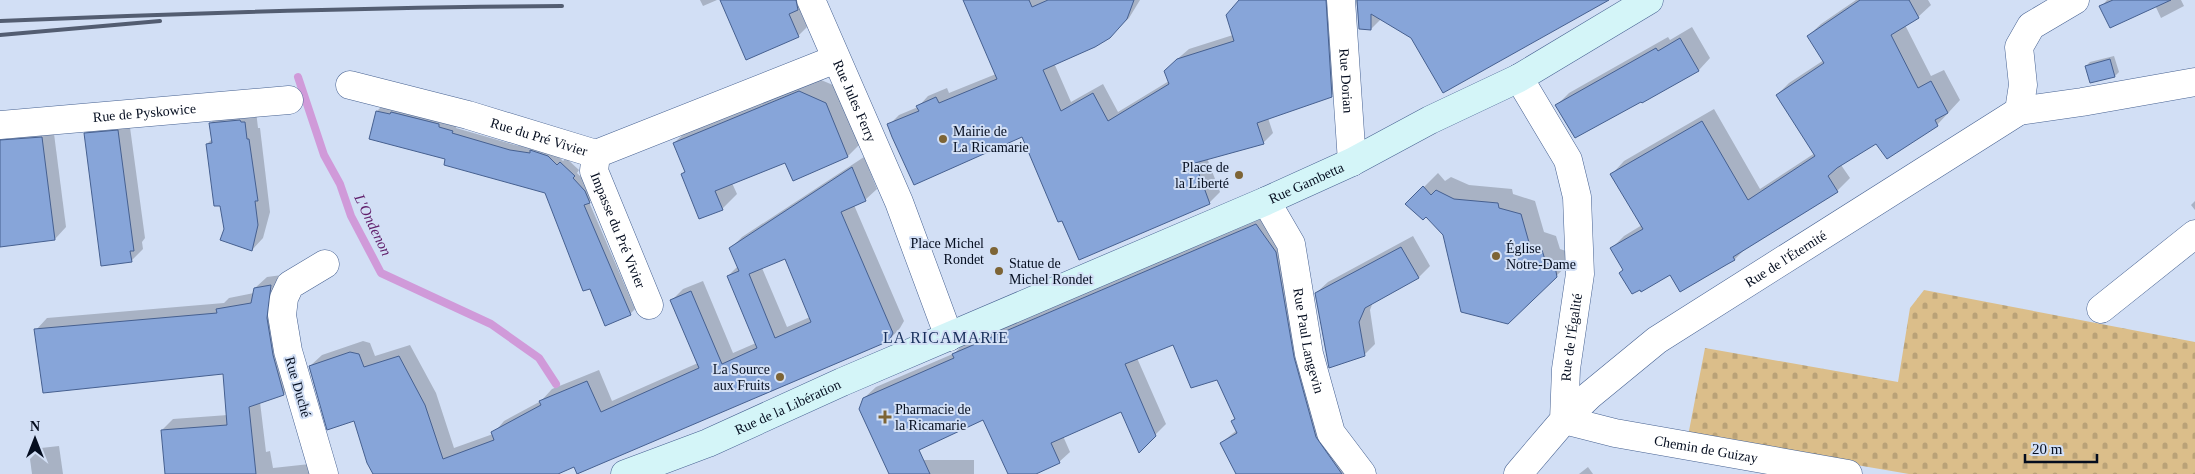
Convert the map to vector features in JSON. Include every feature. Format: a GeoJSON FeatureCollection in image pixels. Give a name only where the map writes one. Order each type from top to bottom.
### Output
{"type":"FeatureCollection","features":[{"type":"Feature","properties":{"kind":"main road","name":"Rue Gambetta"},"geometry":{"type":"LineString","coordinates":[[949,337],[1266,202],[1352,162],[1430,120],[1519,78],[1650,0]]}},
{"type":"Feature","properties":{"kind":"main road","name":"Rue de la Libération"},"geometry":{"type":"LineString","coordinates":[[625,474],[708,443],[949,337]]}},
{"type":"Feature","properties":{"kind":"street","name":"Rue Jules Ferry"},"geometry":{"type":"LineString","coordinates":[[811,0],[899,202],[949,337]]}},
{"type":"Feature","properties":{"kind":"street","name":"Rue Dorian"},"geometry":{"type":"LineString","coordinates":[[1341,0],[1352,162]]}},
{"type":"Feature","properties":{"kind":"street"},"geometry":{"type":"LineString","coordinates":[[2019,111],[2024,85],[2019,47],[2031,26],[2075,0]]}},
{"type":"Feature","properties":{"kind":"street","name":"Rue du Pré Vivier"},"geometry":{"type":"LineString","coordinates":[[350,85],[468,115],[596,154],[836,59]]}},
{"type":"Feature","properties":{"kind":"street","name":"Rue de l'Égalité"},"geometry":{"type":"LineString","coordinates":[[1519,78],[1568,160],[1577,197],[1580,274],[1566,369],[1564,420]]}},
{"type":"Feature","properties":{"kind":"street","name":"Rue de l'Éternité"},"geometry":{"type":"LineString","coordinates":[[1564,420],[1590,395],[1657,340],[2019,111],[2195,82]]}},
{"type":"Feature","properties":{"kind":"street","name":"Rue de Pyskowice"},"geometry":{"type":"LineString","coordinates":[[0,125],[289,100]]}},
{"type":"Feature","properties":{"kind":"street","name":"Impasse du Pré Vivier"},"geometry":{"type":"LineString","coordinates":[[596,154],[594,171],[649,305]]}},
{"type":"Feature","properties":{"kind":"street","name":"Rue Paul Langevin"},"geometry":{"type":"LineString","coordinates":[[1266,202],[1291,244],[1309,354],[1331,433],[1362,474]]}},
{"type":"Feature","properties":{"kind":"street"},"geometry":{"type":"LineString","coordinates":[[2101,309],[2195,234]]}},
{"type":"Feature","properties":{"kind":"street","name":"Rue Duché"},"geometry":{"type":"LineString","coordinates":[[324,474],[288,352],[282,315],[284,298],[290,285],[325,264]]}},
{"type":"Feature","properties":{"kind":"street"},"geometry":{"type":"LineString","coordinates":[[1518,474],[1564,420]]}},
{"type":"Feature","properties":{"kind":"street","name":"Chemin de Guizay"},"geometry":{"type":"LineString","coordinates":[[1564,420],[1615,433],[1848,474]]}},
{"type":"Feature","properties":{"kind":"green space"},"geometry":{"type":"Polygon","coordinates":[[[1924,290],[2195,342],[2195,474],[1909,474],[1688,436],[1705,348],[1898,382],[1910,308],[1924,290]]]}},
{"type":"Feature","properties":{"kind":"building"},"geometry":{"type":"Polygon","coordinates":[[[720,0],[796,0],[798,10],[789,14],[799,37],[746,60],[720,0]]]}},
{"type":"Feature","properties":{"kind":"building"},"geometry":{"type":"Polygon","coordinates":[[[963,0],[1029,0],[1032,7],[1048,0],[1134,0],[1127,19],[1110,38],[1095,47],[1043,70],[1061,111],[1093,93],[1108,121],[1169,84],[1164,71],[1177,59],[1234,41],[1226,15],[1239,0],[1326,0],[1332,97],[1257,123],[1264,144],[1195,163],[1210,204],[1079,260],[1062,221],[1058,222],[1022,137],[914,185],[892,137],[887,124],[919,111],[916,106],[936,97],[939,103],[997,79],[963,0]]]}},
{"type":"Feature","properties":{"kind":"building"},"geometry":{"type":"Polygon","coordinates":[[[1357,0],[1609,0],[1443,93],[1411,38],[1371,14],[1371,30],[1359,29],[1357,0]]]}},
{"type":"Feature","properties":{"kind":"building"},"geometry":{"type":"Polygon","coordinates":[[[1860,0],[1909,0],[1919,18],[1891,35],[1918,88],[1931,81],[1948,113],[1935,120],[1938,126],[1887,159],[1876,144],[1837,168],[1828,176],[1838,192],[1733,257],[1735,260],[1680,292],[1670,275],[1641,292],[1640,290],[1632,294],[1619,273],[1623,270],[1610,248],[1643,229],[1610,174],[1702,121],[1748,200],[1815,156],[1776,95],[1824,63],[1807,36],[1860,0]]]}},
{"type":"Feature","properties":{"kind":"building"},"geometry":{"type":"Polygon","coordinates":[[[2113,0],[2171,0],[2110,28],[2099,6],[2113,0]]]}},
{"type":"Feature","properties":{"kind":"building"},"geometry":{"type":"Polygon","coordinates":[[[1680,38],[1699,71],[1575,138],[1555,105],[1656,48],[1658,51],[1680,38]]]}},
{"type":"Feature","properties":{"kind":"building"},"geometry":{"type":"Polygon","coordinates":[[[2110,59],[2115,77],[2090,83],[2085,66],[2110,59]]]}},
{"type":"Feature","properties":{"kind":"building"},"geometry":{"type":"Polygon","coordinates":[[[799,91],[826,103],[848,157],[793,181],[785,163],[715,191],[723,210],[699,219],[681,174],[685,172],[673,143],[799,91]]]}},
{"type":"Feature","properties":{"kind":"building"},"geometry":{"type":"Polygon","coordinates":[[[376,111],[390,114],[391,112],[439,124],[439,127],[453,131],[452,133],[510,150],[530,153],[530,150],[548,156],[557,165],[560,162],[575,176],[573,178],[585,191],[590,203],[584,205],[631,315],[605,326],[590,289],[583,291],[545,193],[444,165],[445,159],[369,139],[376,111]]]}},
{"type":"Feature","properties":{"kind":"building"},"geometry":{"type":"Polygon","coordinates":[[[240,120],[245,122],[247,139],[249,139],[258,201],[255,201],[258,225],[252,251],[220,240],[224,229],[220,206],[214,206],[206,144],[212,143],[209,123],[240,120]]]}},
{"type":"Feature","properties":{"kind":"building"},"geometry":{"type":"Polygon","coordinates":[[[118,130],[134,251],[130,251],[132,262],[101,266],[84,133],[118,130]]]}},
{"type":"Feature","properties":{"kind":"building"},"geometry":{"type":"Polygon","coordinates":[[[42,137],[55,240],[0,247],[0,140],[42,137]]]}},
{"type":"Feature","properties":{"kind":"building"},"geometry":{"type":"Polygon","coordinates":[[[852,167],[866,201],[841,212],[893,333],[889,341],[577,474],[574,467],[558,474],[373,474],[367,463],[354,421],[327,430],[309,366],[350,352],[359,354],[364,367],[399,356],[425,405],[443,459],[494,440],[491,432],[541,405],[539,401],[587,381],[601,412],[699,368],[670,300],[691,291],[722,364],[757,348],[727,276],[739,271],[729,248],[852,167]],[[785,259],[749,274],[775,338],[811,322],[785,259]]]}},
{"type":"Feature","properties":{"kind":"building","name":"Église Notre-Dame"},"geometry":{"type":"Polygon","coordinates":[[[1423,186],[1431,195],[1436,190],[1454,199],[1498,203],[1499,208],[1521,214],[1530,246],[1542,250],[1546,263],[1555,266],[1557,277],[1508,324],[1461,312],[1443,235],[1426,217],[1423,220],[1405,204],[1423,186]]]}},
{"type":"Feature","properties":{"kind":"building"},"geometry":{"type":"Polygon","coordinates":[[[1256,224],[1276,252],[1294,357],[1316,437],[1342,474],[1236,474],[1220,443],[1237,433],[1231,421],[1235,419],[1217,380],[1191,388],[1173,345],[1125,364],[1156,436],[1139,453],[1121,412],[1051,443],[1060,463],[1036,474],[1008,474],[983,420],[919,450],[930,474],[889,474],[859,409],[863,398],[954,358],[952,354],[1256,224]]]}},
{"type":"Feature","properties":{"kind":"building"},"geometry":{"type":"Polygon","coordinates":[[[1401,247],[1419,278],[1365,308],[1359,322],[1365,356],[1329,368],[1315,293],[1401,247]]]}},
{"type":"Feature","properties":{"kind":"building"},"geometry":{"type":"Polygon","coordinates":[[[271,285],[267,318],[273,355],[284,395],[249,407],[256,474],[165,474],[161,430],[227,425],[223,374],[43,393],[34,329],[217,313],[216,309],[251,303],[254,288],[271,285]]]}},
{"type":"Feature","properties":{"kind":"waterway","name":"L'Ondenon"},"geometry":{"type":"LineString","coordinates":[[298,77],[324,155],[340,184],[351,216],[381,273],[491,324],[539,358],[556,384]]}},
{"type":"Feature","properties":{"kind":"railway"},"geometry":{"type":"LineString","coordinates":[[0,21],[281,11],[562,6]]}},
{"type":"Feature","properties":{"kind":"railway"},"geometry":{"type":"LineString","coordinates":[[0,35],[160,21]]}},
{"type":"Feature","properties":{"kind":"place","name":"Mairie de La Ricamarie"},"geometry":{"type":"Point","coordinates":[943,139]}},
{"type":"Feature","properties":{"kind":"place","name":"Place de la Liberté"},"geometry":{"type":"Point","coordinates":[1239,175]}},
{"type":"Feature","properties":{"kind":"place","name":"Place Michel Rondet"},"geometry":{"type":"Point","coordinates":[994,251]}},
{"type":"Feature","properties":{"kind":"place","name":"Église Notre-Dame"},"geometry":{"type":"Point","coordinates":[1496,256]}},
{"type":"Feature","properties":{"kind":"place","name":"Statue de Michel Rondet"},"geometry":{"type":"Point","coordinates":[999,271]}},
{"type":"Feature","properties":{"kind":"place","name":"La Source aux Fruits"},"geometry":{"type":"Point","coordinates":[780,377]}},
{"type":"Feature","properties":{"kind":"place","name":"Pharmacie de la Ricamarie"},"geometry":{"type":"Point","coordinates":[885,417]}},
{"type":"Feature","properties":{"kind":"district","name":"LA RICAMARIE"},"geometry":{"type":"Point","coordinates":[946,337]}}]}
